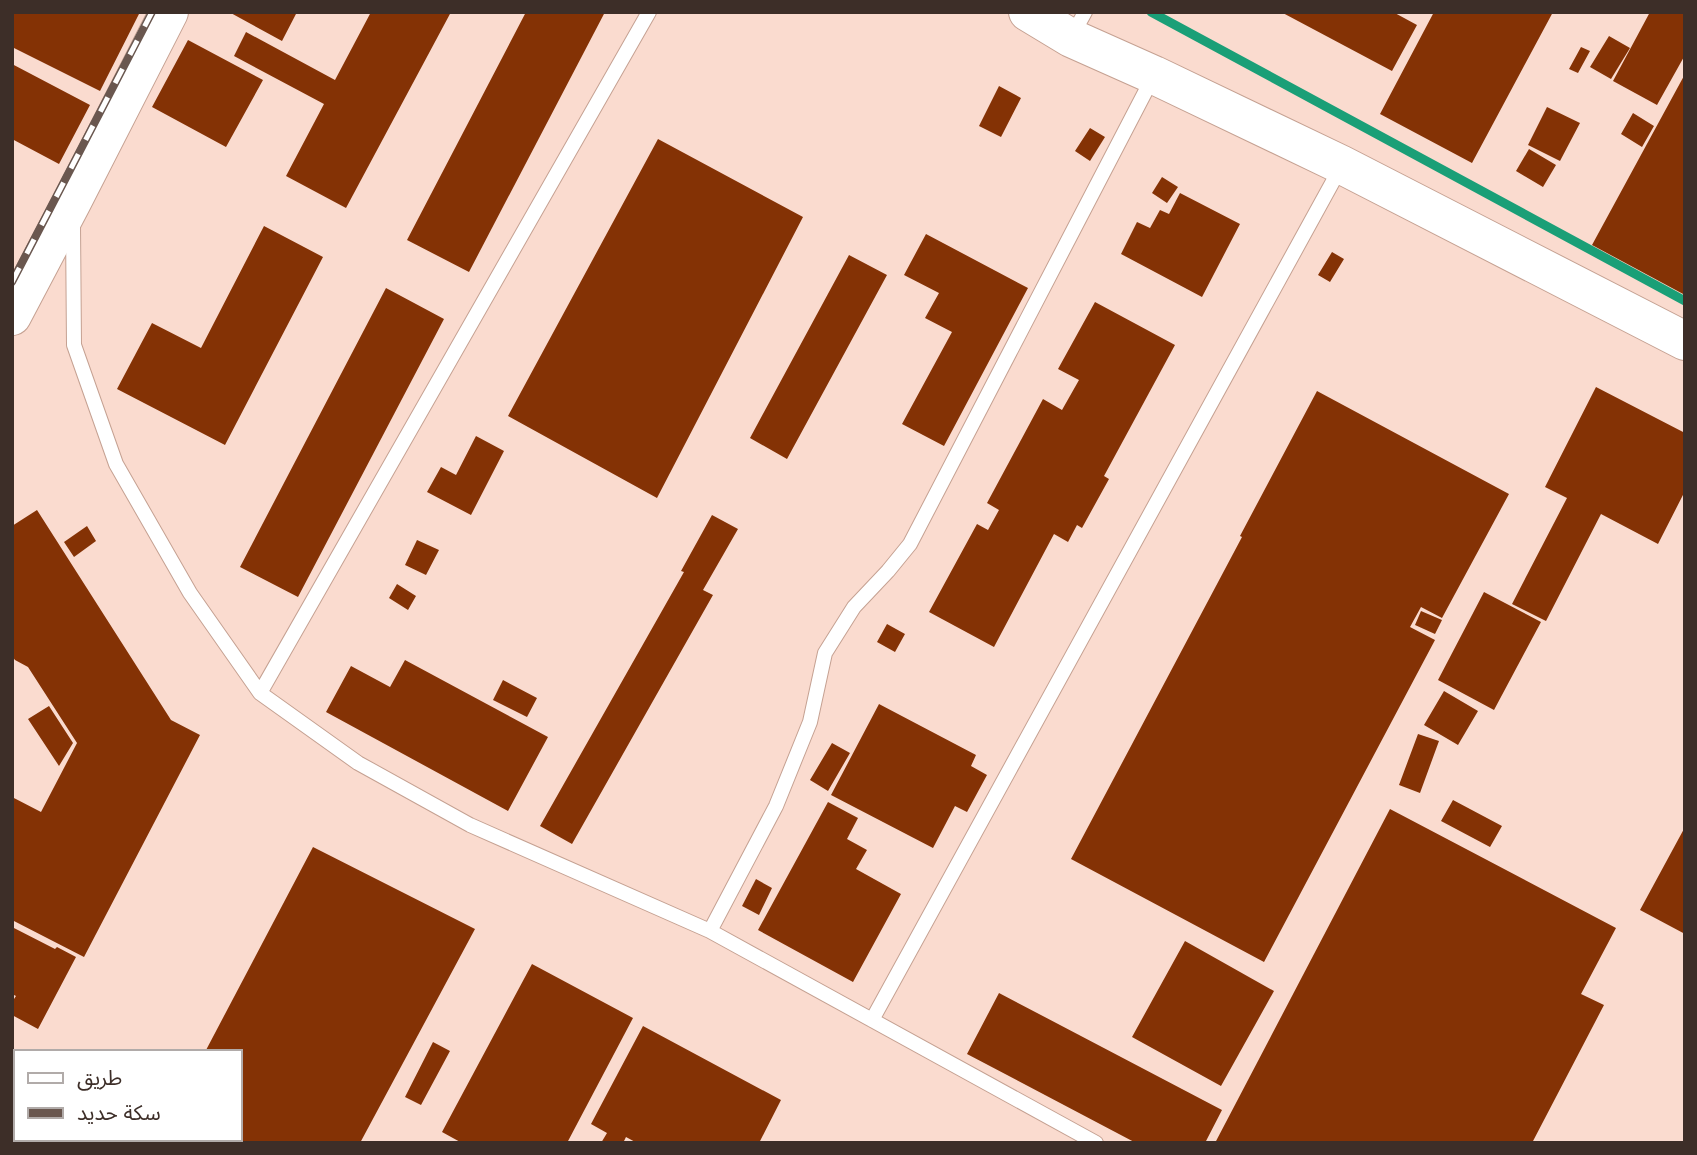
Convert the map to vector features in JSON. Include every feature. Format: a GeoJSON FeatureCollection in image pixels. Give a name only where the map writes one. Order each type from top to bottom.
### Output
{"type":"FeatureCollection","features":[{"type":"Feature","properties":{"kind":"street"},"geometry":{"type":"LineString","coordinates":[[12,316],[169,12]]}},
{"type":"Feature","properties":{"kind":"street"},"geometry":{"type":"LineString","coordinates":[[1028,12],[1078,25],[1154,75],[1342,165],[1685,341]]}},
{"type":"Feature","properties":{"kind":"lane"},"geometry":{"type":"LineString","coordinates":[[260,693],[649,12]]}},
{"type":"Feature","properties":{"kind":"lane"},"geometry":{"type":"LineString","coordinates":[[710,931],[775,806],[810,722],[825,653],[853,607],[888,572],[910,544],[1154,75]]}},
{"type":"Feature","properties":{"kind":"lane"},"geometry":{"type":"LineString","coordinates":[[872,1020],[1342,165]]}},
{"type":"Feature","properties":{"kind":"lane"},"geometry":{"type":"LineString","coordinates":[[72,202],[74,345],[116,464],[190,593],[260,693],[358,763],[470,825],[710,931],[1096,1143]]}},
{"type":"Feature","properties":{"kind":"building"},"geometry":{"type":"Polygon","coordinates":[[[12,12],[140,12],[100,91],[12,47],[12,12]]]}},
{"type":"Feature","properties":{"kind":"building"},"geometry":{"type":"Polygon","coordinates":[[[229,12],[297,12],[282,41],[229,12]]]}},
{"type":"Feature","properties":{"kind":"building"},"geometry":{"type":"Polygon","coordinates":[[[371,12],[451,12],[346,208],[286,176],[324,104],[234,56],[246,32],[335,80],[371,12]]]}},
{"type":"Feature","properties":{"kind":"building"},"geometry":{"type":"Polygon","coordinates":[[[526,12],[605,12],[469,272],[407,240],[526,12]]]}},
{"type":"Feature","properties":{"kind":"building"},"geometry":{"type":"Polygon","coordinates":[[[1281,12],[1393,12],[1417,25],[1392,71],[1281,12]]]}},
{"type":"Feature","properties":{"kind":"building"},"geometry":{"type":"Polygon","coordinates":[[[1434,12],[1553,12],[1472,163],[1380,114],[1434,12]]]}},
{"type":"Feature","properties":{"kind":"building"},"geometry":{"type":"Polygon","coordinates":[[[1650,12],[1685,12],[1685,55],[1657,105],[1613,81],[1650,12]]]}},
{"type":"Feature","properties":{"kind":"building"},"geometry":{"type":"Polygon","coordinates":[[[1609,36],[1630,48],[1611,79],[1590,67],[1609,36]]]}},
{"type":"Feature","properties":{"kind":"building"},"geometry":{"type":"Polygon","coordinates":[[[188,40],[263,80],[226,147],[152,107],[188,40]]]}},
{"type":"Feature","properties":{"kind":"building"},"geometry":{"type":"Polygon","coordinates":[[[1581,47],[1590,51],[1578,73],[1569,69],[1581,47]]]}},
{"type":"Feature","properties":{"kind":"building"},"geometry":{"type":"Polygon","coordinates":[[[12,64],[90,105],[59,164],[12,139],[12,64]]]}},
{"type":"Feature","properties":{"kind":"building"},"geometry":{"type":"Polygon","coordinates":[[[1685,74],[1685,295],[1592,245],[1685,74]]]}},
{"type":"Feature","properties":{"kind":"building"},"geometry":{"type":"Polygon","coordinates":[[[999,86],[1021,98],[1001,137],[979,126],[999,86]]]}},
{"type":"Feature","properties":{"kind":"building"},"geometry":{"type":"Polygon","coordinates":[[[1547,107],[1580,123],[1560,161],[1528,145],[1547,107]]]}},
{"type":"Feature","properties":{"kind":"building"},"geometry":{"type":"Polygon","coordinates":[[[1633,113],[1654,126],[1642,147],[1621,134],[1633,113]]]}},
{"type":"Feature","properties":{"kind":"building"},"geometry":{"type":"Polygon","coordinates":[[[1090,128],[1105,137],[1090,161],[1075,151],[1090,128]]]}},
{"type":"Feature","properties":{"kind":"building"},"geometry":{"type":"Polygon","coordinates":[[[658,139],[803,217],[657,498],[508,416],[658,139]]]}},
{"type":"Feature","properties":{"kind":"building"},"geometry":{"type":"Polygon","coordinates":[[[1529,149],[1556,165],[1543,187],[1516,171],[1529,149]]]}},
{"type":"Feature","properties":{"kind":"building"},"geometry":{"type":"Polygon","coordinates":[[[1162,177],[1178,187],[1167,203],[1152,193],[1162,177]]]}},
{"type":"Feature","properties":{"kind":"building"},"geometry":{"type":"Polygon","coordinates":[[[1180,193],[1240,224],[1202,297],[1121,254],[1137,222],[1150,228],[1160,210],[1169,214],[1180,193]]]}},
{"type":"Feature","properties":{"kind":"building"},"geometry":{"type":"Polygon","coordinates":[[[264,226],[323,257],[225,445],[117,389],[152,323],[201,348],[264,226]]]}},
{"type":"Feature","properties":{"kind":"building"},"geometry":{"type":"Polygon","coordinates":[[[926,234],[1028,288],[944,446],[902,424],[952,332],[925,318],[939,293],[904,275],[926,234]]]}},
{"type":"Feature","properties":{"kind":"building"},"geometry":{"type":"Polygon","coordinates":[[[1332,252],[1344,259],[1330,282],[1318,275],[1332,252]]]}},
{"type":"Feature","properties":{"kind":"building"},"geometry":{"type":"Polygon","coordinates":[[[849,255],[887,275],[787,459],[750,438],[849,255]]]}},
{"type":"Feature","properties":{"kind":"building"},"geometry":{"type":"Polygon","coordinates":[[[386,288],[444,319],[298,597],[240,567],[386,288]]]}},
{"type":"Feature","properties":{"kind":"building"},"geometry":{"type":"Polygon","coordinates":[[[1095,302],[1175,345],[1104,476],[1109,479],[1082,528],[1077,525],[1068,542],[1054,534],[994,647],[929,612],[977,524],[988,530],[999,510],[987,503],[1043,399],[1062,410],[1079,380],[1058,369],[1095,302]]]}},
{"type":"Feature","properties":{"kind":"building"},"geometry":{"type":"Polygon","coordinates":[[[1596,387],[1685,433],[1685,491],[1658,544],[1601,514],[1546,621],[1512,604],[1567,498],[1545,487],[1596,387]]]}},
{"type":"Feature","properties":{"kind":"building"},"geometry":{"type":"Polygon","coordinates":[[[1317,391],[1509,494],[1442,618],[1421,607],[1410,627],[1435,640],[1264,962],[1071,859],[1317,391]]]}},
{"type":"Feature","properties":{"kind":"building"},"geometry":{"type":"Polygon","coordinates":[[[476,436],[504,451],[471,515],[427,492],[441,467],[456,475],[476,436]]]}},
{"type":"Feature","properties":{"kind":"building"},"geometry":{"type":"Polygon","coordinates":[[[37,510],[171,720],[200,735],[84,957],[12,920],[12,797],[41,812],[77,743],[28,667],[12,656],[12,526],[37,510]]]}},
{"type":"Feature","properties":{"kind":"building"},"geometry":{"type":"Polygon","coordinates":[[[712,515],[738,529],[703,590],[713,595],[572,844],[540,826],[684,572],[681,571],[712,515]]]}},
{"type":"Feature","properties":{"kind":"building"},"geometry":{"type":"Polygon","coordinates":[[[87,526],[96,541],[74,557],[64,542],[87,526]]]}},
{"type":"Feature","properties":{"kind":"building"},"geometry":{"type":"Polygon","coordinates":[[[417,540],[439,550],[426,575],[405,565],[417,540]]]}},
{"type":"Feature","properties":{"kind":"building"},"geometry":{"type":"Polygon","coordinates":[[[397,584],[416,596],[408,610],[389,598],[397,584]]]}},
{"type":"Feature","properties":{"kind":"building"},"geometry":{"type":"Polygon","coordinates":[[[1484,592],[1541,622],[1494,710],[1438,680],[1484,592]]]}},
{"type":"Feature","properties":{"kind":"building"},"geometry":{"type":"Polygon","coordinates":[[[1421,611],[1442,620],[1435,634],[1415,625],[1421,611]]]}},
{"type":"Feature","properties":{"kind":"building"},"geometry":{"type":"Polygon","coordinates":[[[887,624],[905,634],[895,652],[877,642],[887,624]]]}},
{"type":"Feature","properties":{"kind":"building"},"geometry":{"type":"Polygon","coordinates":[[[405,660],[548,737],[508,811],[326,712],[351,666],[390,687],[405,660]]]}},
{"type":"Feature","properties":{"kind":"building"},"geometry":{"type":"Polygon","coordinates":[[[503,680],[537,698],[527,717],[493,700],[503,680]]]}},
{"type":"Feature","properties":{"kind":"building"},"geometry":{"type":"Polygon","coordinates":[[[1444,691],[1478,711],[1458,745],[1424,725],[1444,691]]]}},
{"type":"Feature","properties":{"kind":"building"},"geometry":{"type":"Polygon","coordinates":[[[879,704],[976,755],[971,766],[987,775],[967,812],[955,806],[933,848],[831,795],[879,704]]]}},
{"type":"Feature","properties":{"kind":"building"},"geometry":{"type":"Polygon","coordinates":[[[49,706],[73,743],[59,766],[28,719],[49,706]]]}},
{"type":"Feature","properties":{"kind":"building"},"geometry":{"type":"Polygon","coordinates":[[[1418,734],[1439,741],[1420,793],[1399,785],[1418,734]]]}},
{"type":"Feature","properties":{"kind":"building"},"geometry":{"type":"Polygon","coordinates":[[[832,743],[850,753],[828,791],[810,780],[832,743]]]}},
{"type":"Feature","properties":{"kind":"building"},"geometry":{"type":"Polygon","coordinates":[[[1453,800],[1502,826],[1490,847],[1441,821],[1453,800]]]}},
{"type":"Feature","properties":{"kind":"building"},"geometry":{"type":"Polygon","coordinates":[[[828,802],[858,818],[847,839],[867,850],[856,869],[901,894],[853,982],[758,930],[828,802]]]}},
{"type":"Feature","properties":{"kind":"building"},"geometry":{"type":"Polygon","coordinates":[[[1390,809],[1616,928],[1581,994],[1604,1005],[1532,1143],[1215,1143],[1390,809]]]}},
{"type":"Feature","properties":{"kind":"building"},"geometry":{"type":"Polygon","coordinates":[[[1685,827],[1685,934],[1640,910],[1685,827]]]}},
{"type":"Feature","properties":{"kind":"building"},"geometry":{"type":"Polygon","coordinates":[[[313,847],[475,929],[360,1143],[158,1143],[242,1141],[242,1050],[206,1050],[313,847]]]}},
{"type":"Feature","properties":{"kind":"building"},"geometry":{"type":"Polygon","coordinates":[[[756,879],[772,888],[759,915],[742,906],[756,879]]]}},
{"type":"Feature","properties":{"kind":"building"},"geometry":{"type":"Polygon","coordinates":[[[12,927],[76,957],[38,1029],[12,1015],[12,1002],[16,996],[12,994],[12,927]]]}},
{"type":"Feature","properties":{"kind":"building"},"geometry":{"type":"Polygon","coordinates":[[[1185,941],[1274,991],[1221,1086],[1132,1037],[1185,941]]]}},
{"type":"Feature","properties":{"kind":"building"},"geometry":{"type":"Polygon","coordinates":[[[532,964],[633,1018],[567,1143],[462,1143],[442,1132],[532,964]]]}},
{"type":"Feature","properties":{"kind":"building"},"geometry":{"type":"Polygon","coordinates":[[[999,993],[1222,1110],[1205,1143],[1136,1143],[967,1054],[999,993]]]}},
{"type":"Feature","properties":{"kind":"building"},"geometry":{"type":"Polygon","coordinates":[[[643,1026],[781,1100],[759,1143],[637,1143],[626,1137],[623,1143],[601,1143],[607,1133],[591,1124],[643,1026]]]}},
{"type":"Feature","properties":{"kind":"building"},"geometry":{"type":"Polygon","coordinates":[[[433,1042],[450,1051],[421,1105],[405,1097],[433,1042]]]}},
{"type":"Feature","properties":{"kind":"building"},"geometry":{"type":"Polygon","coordinates":[[[46,1141],[124,1141],[123,1143],[45,1143],[46,1141]]]}},
{"type":"Feature","properties":{"kind":"waterway"},"geometry":{"type":"LineString","coordinates":[[1151,12],[1685,301]]}},
{"type":"Feature","properties":{"kind":"railway"},"geometry":{"type":"LineString","coordinates":[[12,282],[152,12]]}}]}
